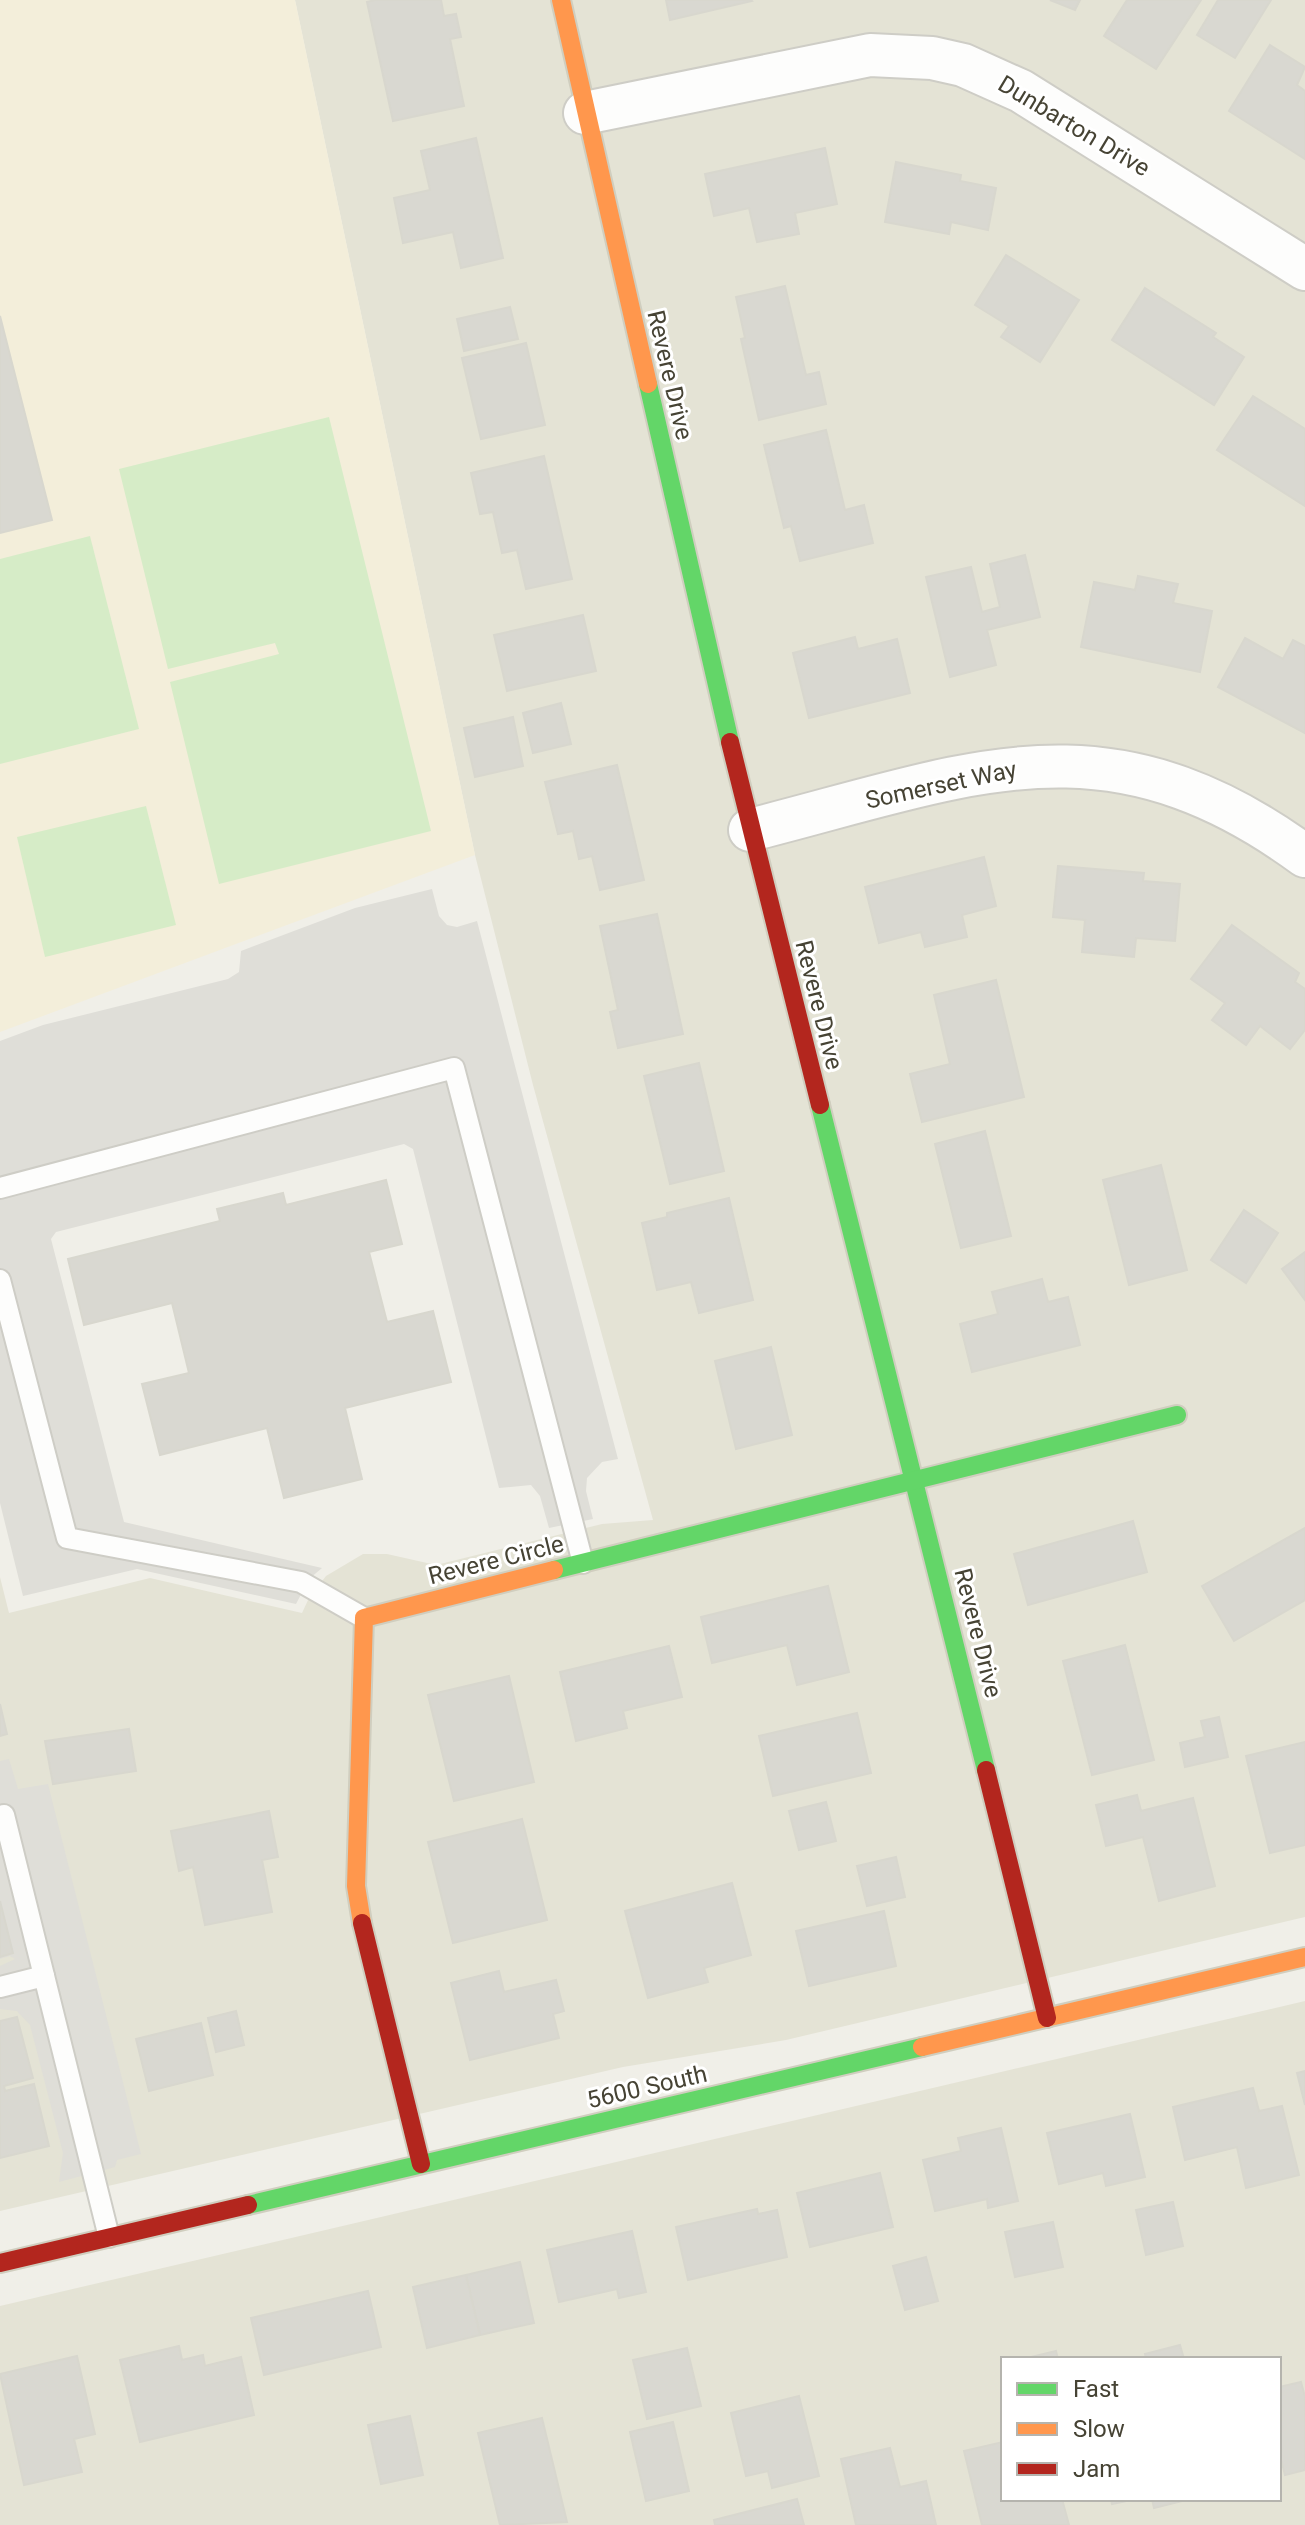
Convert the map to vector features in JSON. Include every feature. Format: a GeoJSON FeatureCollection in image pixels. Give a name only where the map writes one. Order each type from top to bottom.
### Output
{"type":"FeatureCollection","features":[{"type":"Feature","properties":{"kind":"street","name":"Revere Drive"},"geometry":{"type":"LineString","coordinates":[[561,0],[750,830],[915,1480],[1047,2018]]}},
{"type":"Feature","properties":{"kind":"street","name":"Dunbarton Drive"},"geometry":{"type":"LineString","coordinates":[[585,113],[870,55],[932,58],[963,65],[1021,91],[1305,269]]}},
{"type":"Feature","properties":{"kind":"street","name":"Somerset Way"},"geometry":{"type":"LineString","coordinates":[[750,830],[968,774],[1042,765],[1079,766],[1116,770],[1190,790],[1258,822],[1305,856]]}},
{"type":"Feature","properties":{"kind":"street","name":"Revere Circle"},"geometry":{"type":"LineString","coordinates":[[364,1618],[1177,1415]]}},
{"type":"Feature","properties":{"kind":"street"},"geometry":{"type":"LineString","coordinates":[[364,1618],[356,1886],[363,1933],[421,2164]]}},
{"type":"Feature","properties":{"kind":"street","name":"5600 South"},"geometry":{"type":"LineString","coordinates":[[0,2263],[1305,1957]]}},
{"type":"Feature","properties":{"kind":"lane"},"geometry":{"type":"LineString","coordinates":[[0,1188],[454,1068],[583,1563]]}},
{"type":"Feature","properties":{"kind":"lane"},"geometry":{"type":"LineString","coordinates":[[0,1280],[67,1538],[301,1582],[364,1618]]}},
{"type":"Feature","properties":{"kind":"lane"},"geometry":{"type":"LineString","coordinates":[[0,1816],[4,1815],[109,2237]]}},
{"type":"Feature","properties":{"kind":"lane"},"geometry":{"type":"LineString","coordinates":[[0,1987],[44,1976]]}},
{"type":"Feature","properties":{"kind":"shaded area"},"geometry":{"type":"Polygon","coordinates":[[[0,0],[295,0],[475,855],[0,1032],[0,0]]]}},
{"type":"Feature","properties":{"kind":"shaded area"},"geometry":{"type":"Polygon","coordinates":[[[295,0],[1305,0],[1305,1917],[786,2040],[623,2067],[0,2211],[0,1577],[9,1613],[150,1578],[302,1613],[326,1576],[363,1554],[387,1554],[436,1565],[602,1524],[653,1520],[533,1085],[475,855],[295,0]]]}},
{"type":"Feature","properties":{"kind":"shaded area"},"geometry":{"type":"Polygon","coordinates":[[[432,889],[439,916],[447,925],[457,927],[477,921],[618,1459],[602,1462],[587,1478],[586,1491],[593,1519],[549,1528],[540,1496],[531,1485],[499,1488],[413,1149],[404,1144],[56,1232],[51,1239],[124,1522],[322,1568],[309,1579],[296,1604],[137,1569],[23,1596],[0,1503],[0,1041],[43,1025],[228,979],[239,972],[241,951],[355,908],[432,889]]]}},
{"type":"Feature","properties":{"kind":"shaded area"},"geometry":{"type":"Polygon","coordinates":[[[9,1759],[18,1789],[48,1784],[141,2154],[117,2160],[115,2167],[59,2182],[63,2153],[30,2025],[17,2011],[0,2009],[0,1966],[15,1959],[10,1956],[0,1959],[0,1761],[9,1759]]]}},
{"type":"Feature","properties":{"kind":"shaded area"},"geometry":{"type":"Polygon","coordinates":[[[1305,2001],[1305,2525],[0,2525],[0,2306],[1305,2001]]]}},
{"type":"Feature","properties":{"kind":"green space"},"geometry":{"type":"Polygon","coordinates":[[[329,417],[431,831],[219,884],[170,682],[279,654],[275,643],[168,669],[119,469],[329,417]]]}},
{"type":"Feature","properties":{"kind":"green space"},"geometry":{"type":"Polygon","coordinates":[[[90,536],[139,729],[0,764],[0,559],[90,536]]]}},
{"type":"Feature","properties":{"kind":"green space"},"geometry":{"type":"Polygon","coordinates":[[[146,806],[176,925],[45,957],[17,837],[146,806]]]}},
{"type":"Feature","properties":{"kind":"building"},"geometry":{"type":"Polygon","coordinates":[[[441,0],[444,16],[456,14],[461,37],[450,39],[464,106],[393,121],[367,2],[441,0]]]}},
{"type":"Feature","properties":{"kind":"building"},"geometry":{"type":"Polygon","coordinates":[[[666,0],[751,0],[752,1],[670,20],[666,0]]]}},
{"type":"Feature","properties":{"kind":"building"},"geometry":{"type":"Polygon","coordinates":[[[1050,0],[1080,0],[1075,10],[1050,0]]]}},
{"type":"Feature","properties":{"kind":"building"},"geometry":{"type":"Polygon","coordinates":[[[1127,0],[1201,0],[1156,69],[1104,36],[1127,0]]]}},
{"type":"Feature","properties":{"kind":"building"},"geometry":{"type":"Polygon","coordinates":[[[1218,0],[1271,0],[1235,58],[1197,35],[1218,0]]]}},
{"type":"Feature","properties":{"kind":"building"},"geometry":{"type":"Polygon","coordinates":[[[1270,45],[1305,67],[1297,85],[1305,91],[1305,159],[1229,111],[1270,45]]]}},
{"type":"Feature","properties":{"kind":"building"},"geometry":{"type":"Polygon","coordinates":[[[476,138],[503,258],[461,268],[453,232],[403,243],[394,198],[430,190],[421,151],[476,138]]]}},
{"type":"Feature","properties":{"kind":"building"},"geometry":{"type":"Polygon","coordinates":[[[825,148],[837,204],[795,213],[799,234],[757,242],[749,208],[714,216],[705,174],[825,148]]]}},
{"type":"Feature","properties":{"kind":"building"},"geometry":{"type":"Polygon","coordinates":[[[896,162],[961,175],[960,181],[996,188],[988,230],[951,222],[949,234],[885,222],[896,162]]]}},
{"type":"Feature","properties":{"kind":"building"},"geometry":{"type":"Polygon","coordinates":[[[1006,255],[1079,300],[1040,362],[1001,337],[1009,326],[975,305],[1006,255]]]}},
{"type":"Feature","properties":{"kind":"building"},"geometry":{"type":"Polygon","coordinates":[[[785,286],[806,375],[819,372],[826,404],[759,420],[741,339],[745,338],[736,297],[785,286]]]}},
{"type":"Feature","properties":{"kind":"building"},"geometry":{"type":"Polygon","coordinates":[[[1145,288],[1216,333],[1213,337],[1244,357],[1214,405],[1112,340],[1145,288]]]}},
{"type":"Feature","properties":{"kind":"building"},"geometry":{"type":"Polygon","coordinates":[[[510,307],[518,339],[464,351],[457,319],[510,307]]]}},
{"type":"Feature","properties":{"kind":"building"},"geometry":{"type":"Polygon","coordinates":[[[0,316],[52,520],[0,533],[0,316]]]}},
{"type":"Feature","properties":{"kind":"building"},"geometry":{"type":"Polygon","coordinates":[[[526,343],[545,425],[481,439],[462,358],[526,343]]]}},
{"type":"Feature","properties":{"kind":"building"},"geometry":{"type":"Polygon","coordinates":[[[1253,396],[1305,429],[1305,506],[1217,450],[1253,396]]]}},
{"type":"Feature","properties":{"kind":"building"},"geometry":{"type":"Polygon","coordinates":[[[826,430],[845,510],[864,505],[873,543],[800,561],[791,526],[784,528],[764,445],[826,430]]]}},
{"type":"Feature","properties":{"kind":"building"},"geometry":{"type":"Polygon","coordinates":[[[544,456],[572,579],[526,589],[517,550],[502,553],[493,512],[480,514],[471,473],[544,456]]]}},
{"type":"Feature","properties":{"kind":"building"},"geometry":{"type":"Polygon","coordinates":[[[1025,555],[1040,617],[987,630],[996,665],[950,677],[926,577],[971,567],[982,612],[1000,607],[990,564],[1025,555]]]}},
{"type":"Feature","properties":{"kind":"building"},"geometry":{"type":"Polygon","coordinates":[[[1138,576],[1178,584],[1173,603],[1212,611],[1200,672],[1081,647],[1094,582],[1135,590],[1138,576]]]}},
{"type":"Feature","properties":{"kind":"building"},"geometry":{"type":"Polygon","coordinates":[[[583,615],[596,671],[507,691],[494,635],[583,615]]]}},
{"type":"Feature","properties":{"kind":"building"},"geometry":{"type":"Polygon","coordinates":[[[855,637],[858,649],[897,639],[910,693],[809,718],[793,653],[855,637]]]}},
{"type":"Feature","properties":{"kind":"building"},"geometry":{"type":"Polygon","coordinates":[[[1245,638],[1283,659],[1293,640],[1305,646],[1305,733],[1218,687],[1245,638]]]}},
{"type":"Feature","properties":{"kind":"building"},"geometry":{"type":"Polygon","coordinates":[[[561,703],[571,744],[533,753],[523,713],[561,703]]]}},
{"type":"Feature","properties":{"kind":"building"},"geometry":{"type":"Polygon","coordinates":[[[513,717],[523,766],[475,777],[464,728],[513,717]]]}},
{"type":"Feature","properties":{"kind":"building"},"geometry":{"type":"Polygon","coordinates":[[[617,765],[644,880],[600,890],[592,856],[579,859],[573,831],[558,834],[545,782],[617,765]]]}},
{"type":"Feature","properties":{"kind":"building"},"geometry":{"type":"Polygon","coordinates":[[[984,857],[996,906],[962,915],[967,937],[925,947],[921,932],[879,943],[865,887],[984,857]]]}},
{"type":"Feature","properties":{"kind":"building"},"geometry":{"type":"Polygon","coordinates":[[[1058,866],[1144,873],[1143,881],[1180,884],[1175,941],[1136,938],[1134,957],[1082,952],[1085,920],[1053,917],[1058,866]]]}},
{"type":"Feature","properties":{"kind":"building"},"geometry":{"type":"Polygon","coordinates":[[[657,914],[683,1034],[618,1048],[610,1012],[618,1010],[600,926],[657,914]]]}},
{"type":"Feature","properties":{"kind":"building"},"geometry":{"type":"Polygon","coordinates":[[[1232,925],[1299,973],[1295,982],[1305,989],[1305,1030],[1290,1049],[1260,1026],[1246,1045],[1212,1020],[1225,1003],[1191,979],[1232,925]]]}},
{"type":"Feature","properties":{"kind":"building"},"geometry":{"type":"Polygon","coordinates":[[[996,980],[1024,1097],[922,1122],[910,1074],[950,1064],[934,995],[996,980]]]}},
{"type":"Feature","properties":{"kind":"building"},"geometry":{"type":"Polygon","coordinates":[[[699,1063],[724,1171],[670,1184],[644,1076],[699,1063]]]}},
{"type":"Feature","properties":{"kind":"building"},"geometry":{"type":"Polygon","coordinates":[[[985,1131],[1011,1236],[961,1248],[935,1144],[985,1131]]]}},
{"type":"Feature","properties":{"kind":"building"},"geometry":{"type":"Polygon","coordinates":[[[1161,1165],[1187,1270],[1129,1285],[1103,1180],[1161,1165]]]}},
{"type":"Feature","properties":{"kind":"building"},"geometry":{"type":"Polygon","coordinates":[[[386,1180],[402,1244],[369,1252],[387,1322],[433,1311],[451,1382],[345,1408],[362,1479],[284,1498],[267,1428],[160,1455],[142,1384],[189,1373],[172,1303],[84,1325],[68,1259],[220,1221],[217,1209],[283,1193],[286,1205],[386,1180]]]}},
{"type":"Feature","properties":{"kind":"building"},"geometry":{"type":"Polygon","coordinates":[[[729,1198],[753,1300],[699,1313],[691,1282],[657,1290],[642,1223],[667,1217],[667,1213],[729,1198]]]}},
{"type":"Feature","properties":{"kind":"building"},"geometry":{"type":"Polygon","coordinates":[[[1244,1210],[1278,1233],[1246,1283],[1211,1260],[1244,1210]]]}},
{"type":"Feature","properties":{"kind":"building"},"geometry":{"type":"Polygon","coordinates":[[[1305,1252],[1305,1300],[1282,1269],[1305,1252]]]}},
{"type":"Feature","properties":{"kind":"building"},"geometry":{"type":"Polygon","coordinates":[[[1042,1279],[1048,1302],[1068,1297],[1080,1345],[972,1372],[960,1324],[998,1314],[992,1292],[1042,1279]]]}},
{"type":"Feature","properties":{"kind":"building"},"geometry":{"type":"Polygon","coordinates":[[[771,1347],[792,1435],[736,1449],[715,1361],[771,1347]]]}},
{"type":"Feature","properties":{"kind":"building"},"geometry":{"type":"Polygon","coordinates":[[[1133,1521],[1147,1572],[1028,1605],[1014,1554],[1133,1521]]]}},
{"type":"Feature","properties":{"kind":"building"},"geometry":{"type":"Polygon","coordinates":[[[1305,1528],[1305,1600],[1234,1641],[1202,1586],[1305,1528]]]}},
{"type":"Feature","properties":{"kind":"building"},"geometry":{"type":"Polygon","coordinates":[[[828,1586],[849,1672],[797,1685],[787,1645],[712,1663],[701,1617],[828,1586]]]}},
{"type":"Feature","properties":{"kind":"building"},"geometry":{"type":"Polygon","coordinates":[[[1125,1645],[1154,1760],[1092,1775],[1063,1661],[1125,1645]]]}},
{"type":"Feature","properties":{"kind":"building"},"geometry":{"type":"Polygon","coordinates":[[[669,1646],[682,1697],[623,1711],[627,1728],[576,1741],[560,1672],[669,1646]]]}},
{"type":"Feature","properties":{"kind":"building"},"geometry":{"type":"Polygon","coordinates":[[[509,1676],[534,1782],[454,1801],[428,1695],[509,1676]]]}},
{"type":"Feature","properties":{"kind":"building"},"geometry":{"type":"Polygon","coordinates":[[[0,1704],[7,1734],[0,1736],[0,1704]]]}},
{"type":"Feature","properties":{"kind":"building"},"geometry":{"type":"Polygon","coordinates":[[[857,1713],[871,1773],[773,1796],[759,1736],[857,1713]]]}},
{"type":"Feature","properties":{"kind":"building"},"geometry":{"type":"Polygon","coordinates":[[[1219,1717],[1228,1757],[1185,1767],[1180,1743],[1205,1737],[1201,1721],[1219,1717]]]}},
{"type":"Feature","properties":{"kind":"building"},"geometry":{"type":"Polygon","coordinates":[[[129,1729],[136,1771],[53,1784],[45,1741],[129,1729]]]}},
{"type":"Feature","properties":{"kind":"building"},"geometry":{"type":"Polygon","coordinates":[[[1305,1742],[1305,1845],[1270,1853],[1246,1756],[1305,1742]]]}},
{"type":"Feature","properties":{"kind":"building"},"geometry":{"type":"Polygon","coordinates":[[[1137,1795],[1141,1811],[1193,1798],[1215,1886],[1159,1901],[1143,1837],[1106,1846],[1096,1805],[1137,1795]]]}},
{"type":"Feature","properties":{"kind":"building"},"geometry":{"type":"Polygon","coordinates":[[[826,1802],[836,1841],[799,1850],[789,1811],[826,1802]]]}},
{"type":"Feature","properties":{"kind":"building"},"geometry":{"type":"Polygon","coordinates":[[[269,1811],[278,1857],[262,1860],[272,1912],[205,1925],[193,1867],[179,1871],[171,1831],[269,1811]]]}},
{"type":"Feature","properties":{"kind":"building"},"geometry":{"type":"Polygon","coordinates":[[[522,1819],[547,1920],[453,1943],[428,1842],[522,1819]]]}},
{"type":"Feature","properties":{"kind":"building"},"geometry":{"type":"Polygon","coordinates":[[[896,1857],[905,1897],[867,1906],[857,1866],[896,1857]]]}},
{"type":"Feature","properties":{"kind":"building"},"geometry":{"type":"Polygon","coordinates":[[[732,1883],[751,1955],[704,1968],[708,1982],[648,1998],[625,1911],[732,1883]]]}},
{"type":"Feature","properties":{"kind":"building"},"geometry":{"type":"Polygon","coordinates":[[[0,1901],[13,1953],[0,1957],[0,1901]]]}},
{"type":"Feature","properties":{"kind":"building"},"geometry":{"type":"Polygon","coordinates":[[[884,1911],[896,1966],[809,1986],[796,1931],[884,1911]]]}},
{"type":"Feature","properties":{"kind":"building"},"geometry":{"type":"Polygon","coordinates":[[[499,1971],[504,1992],[556,1980],[564,2011],[553,2014],[559,2038],[470,2060],[451,1983],[499,1971]]]}},
{"type":"Feature","properties":{"kind":"building"},"geometry":{"type":"Polygon","coordinates":[[[236,2011],[244,2045],[216,2052],[208,2018],[236,2011]]]}},
{"type":"Feature","properties":{"kind":"building"},"geometry":{"type":"Polygon","coordinates":[[[17,2017],[33,2078],[4,2086],[5,2091],[34,2084],[49,2146],[0,2158],[0,2021],[17,2017]]]}},
{"type":"Feature","properties":{"kind":"building"},"geometry":{"type":"Polygon","coordinates":[[[201,2023],[213,2075],[149,2091],[136,2039],[201,2023]]]}},
{"type":"Feature","properties":{"kind":"building"},"geometry":{"type":"Polygon","coordinates":[[[1305,2071],[1305,2105],[1297,2073],[1305,2071]]]}},
{"type":"Feature","properties":{"kind":"building"},"geometry":{"type":"Polygon","coordinates":[[[1253,2088],[1259,2111],[1282,2106],[1299,2175],[1246,2188],[1237,2147],[1185,2160],[1173,2107],[1253,2088]]]}},
{"type":"Feature","properties":{"kind":"building"},"geometry":{"type":"Polygon","coordinates":[[[1130,2114],[1145,2177],[1106,2186],[1103,2173],[1059,2184],[1047,2133],[1130,2114]]]}},
{"type":"Feature","properties":{"kind":"building"},"geometry":{"type":"Polygon","coordinates":[[[1001,2128],[1018,2201],[988,2208],[987,2199],[935,2211],[923,2160],[961,2151],[958,2138],[1001,2128]]]}},
{"type":"Feature","properties":{"kind":"building"},"geometry":{"type":"Polygon","coordinates":[[[880,2173],[893,2227],[810,2247],[797,2193],[880,2173]]]}},
{"type":"Feature","properties":{"kind":"building"},"geometry":{"type":"Polygon","coordinates":[[[1173,2202],[1183,2246],[1146,2255],[1136,2210],[1173,2202]]]}},
{"type":"Feature","properties":{"kind":"building"},"geometry":{"type":"Polygon","coordinates":[[[757,2209],[758,2214],[777,2210],[787,2257],[688,2280],[676,2227],[757,2209]]]}},
{"type":"Feature","properties":{"kind":"building"},"geometry":{"type":"Polygon","coordinates":[[[1053,2222],[1063,2267],[1015,2277],[1005,2232],[1053,2222]]]}},
{"type":"Feature","properties":{"kind":"building"},"geometry":{"type":"Polygon","coordinates":[[[632,2231],[646,2292],[619,2298],[617,2289],[559,2302],[547,2250],[632,2231]]]}},
{"type":"Feature","properties":{"kind":"building"},"geometry":{"type":"Polygon","coordinates":[[[926,2257],[938,2301],[905,2310],[893,2266],[926,2257]]]}},
{"type":"Feature","properties":{"kind":"building"},"geometry":{"type":"Polygon","coordinates":[[[520,2262],[534,2323],[480,2335],[466,2275],[520,2262]]]}},
{"type":"Feature","properties":{"kind":"building"},"geometry":{"type":"Polygon","coordinates":[[[466,2275],[480,2335],[427,2348],[413,2287],[466,2275]]]}},
{"type":"Feature","properties":{"kind":"building"},"geometry":{"type":"Polygon","coordinates":[[[368,2291],[381,2347],[264,2375],[251,2318],[368,2291]]]}},
{"type":"Feature","properties":{"kind":"building"},"geometry":{"type":"Polygon","coordinates":[[[1180,2345],[1183,2357],[1146,2357],[1145,2354],[1180,2345]]]}},
{"type":"Feature","properties":{"kind":"building"},"geometry":{"type":"Polygon","coordinates":[[[179,2346],[182,2360],[203,2355],[205,2366],[241,2357],[254,2415],[140,2442],[120,2360],[179,2346]]]}},
{"type":"Feature","properties":{"kind":"building"},"geometry":{"type":"Polygon","coordinates":[[[687,2348],[701,2406],[647,2419],[633,2360],[687,2348]]]}},
{"type":"Feature","properties":{"kind":"building"},"geometry":{"type":"Polygon","coordinates":[[[1056,2351],[1058,2357],[1031,2357],[1056,2351]]]}},
{"type":"Feature","properties":{"kind":"building"},"geometry":{"type":"Polygon","coordinates":[[[77,2356],[95,2434],[74,2439],[82,2472],[24,2485],[0,2374],[77,2356]]]}},
{"type":"Feature","properties":{"kind":"building"},"geometry":{"type":"Polygon","coordinates":[[[1301,2382],[1305,2397],[1305,2470],[1285,2475],[1281,2463],[1281,2387],[1301,2382]]]}},
{"type":"Feature","properties":{"kind":"building"},"geometry":{"type":"Polygon","coordinates":[[[799,2396],[819,2476],[772,2488],[768,2471],[746,2476],[731,2413],[799,2396]]]}},
{"type":"Feature","properties":{"kind":"building"},"geometry":{"type":"Polygon","coordinates":[[[410,2416],[423,2475],[381,2484],[368,2425],[410,2416]]]}},
{"type":"Feature","properties":{"kind":"building"},"geometry":{"type":"Polygon","coordinates":[[[542,2418],[567,2522],[500,2525],[478,2433],[542,2418]]]}},
{"type":"Feature","properties":{"kind":"building"},"geometry":{"type":"Polygon","coordinates":[[[673,2422],[689,2491],[646,2501],[630,2432],[673,2422]]]}},
{"type":"Feature","properties":{"kind":"building"},"geometry":{"type":"Polygon","coordinates":[[[1001,2442],[1001,2501],[1063,2501],[1069,2525],[982,2525],[964,2451],[1001,2442]]]}},
{"type":"Feature","properties":{"kind":"building"},"geometry":{"type":"Polygon","coordinates":[[[890,2448],[900,2487],[926,2481],[936,2525],[856,2525],[841,2459],[890,2448]]]}},
{"type":"Feature","properties":{"kind":"building"},"geometry":{"type":"Polygon","coordinates":[[[797,2499],[804,2525],[715,2525],[714,2520],[797,2499]]]}},
{"type":"Feature","properties":{"kind":"building"},"geometry":{"type":"Polygon","coordinates":[[[1152,2501],[1182,2501],[1154,2508],[1152,2501]]]}},
{"type":"Feature","properties":{"kind":"traffic: fast"},"geometry":{"type":"LineString","coordinates":[[648,384],[730,742]]}},
{"type":"Feature","properties":{"kind":"traffic: fast"},"geometry":{"type":"LineString","coordinates":[[820,1105],[986,1770]]}},
{"type":"Feature","properties":{"kind":"traffic: fast"},"geometry":{"type":"LineString","coordinates":[[554,1570],[1177,1415]]}},
{"type":"Feature","properties":{"kind":"traffic: fast"},"geometry":{"type":"LineString","coordinates":[[248,2205],[922,2047]]}},
{"type":"Feature","properties":{"kind":"traffic: slow"},"geometry":{"type":"LineString","coordinates":[[561,0],[648,384]]}},
{"type":"Feature","properties":{"kind":"traffic: slow"},"geometry":{"type":"LineString","coordinates":[[362,1923],[356,1886],[364,1618],[554,1570]]}},
{"type":"Feature","properties":{"kind":"traffic: slow"},"geometry":{"type":"LineString","coordinates":[[922,2047],[1305,1957]]}},
{"type":"Feature","properties":{"kind":"traffic: jam"},"geometry":{"type":"LineString","coordinates":[[730,742],[820,1105]]}},
{"type":"Feature","properties":{"kind":"traffic: jam"},"geometry":{"type":"LineString","coordinates":[[986,1770],[1047,2018]]}},
{"type":"Feature","properties":{"kind":"traffic: jam"},"geometry":{"type":"LineString","coordinates":[[362,1923],[421,2164]]}},
{"type":"Feature","properties":{"kind":"traffic: jam"},"geometry":{"type":"LineString","coordinates":[[0,2263],[248,2205]]}}]}
